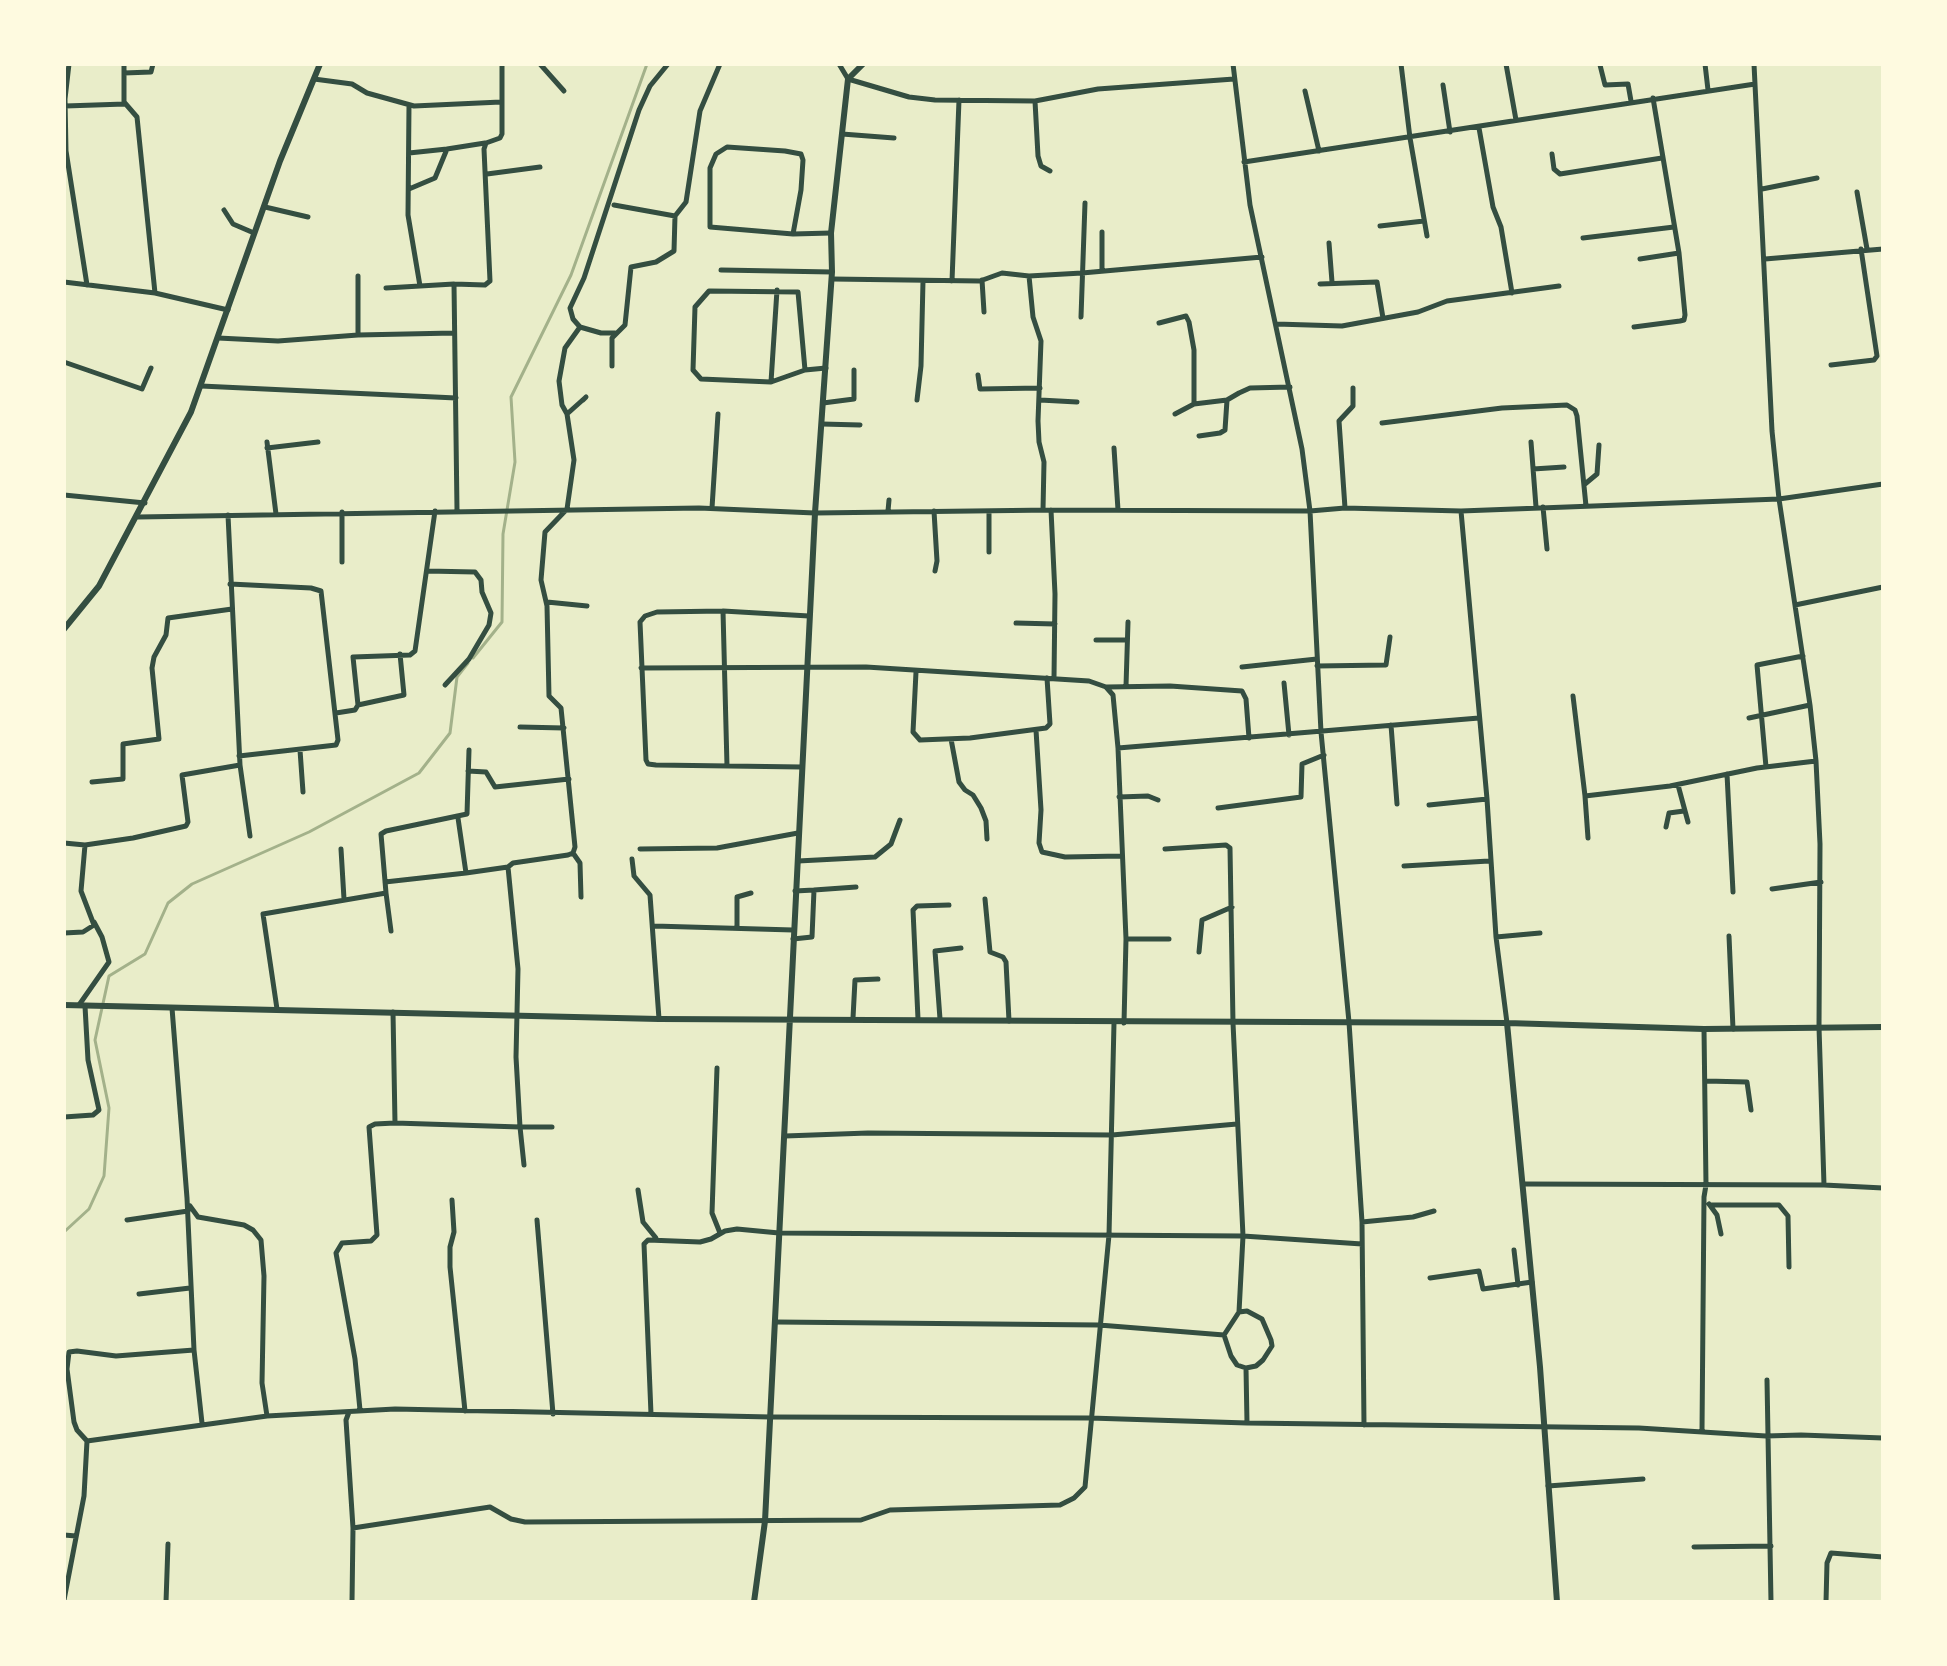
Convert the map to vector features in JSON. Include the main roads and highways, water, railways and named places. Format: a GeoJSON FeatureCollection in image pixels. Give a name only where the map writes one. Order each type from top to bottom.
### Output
{"type":"FeatureCollection","features":[{"type":"Feature","properties":{"kind":"waterway"},"geometry":{"type":"LineString","coordinates":[[473,658],[502,622],[503,534],[515,462],[511,397],[571,275],[647,64]]}},
{"type":"Feature","properties":{"kind":"waterway"},"geometry":{"type":"LineString","coordinates":[[64,1232],[89,1209],[104,1176],[109,1108],[95,1040],[109,976],[145,954],[168,903],[192,884],[309,832],[419,773],[450,733],[457,677],[468,663]]}}]}
